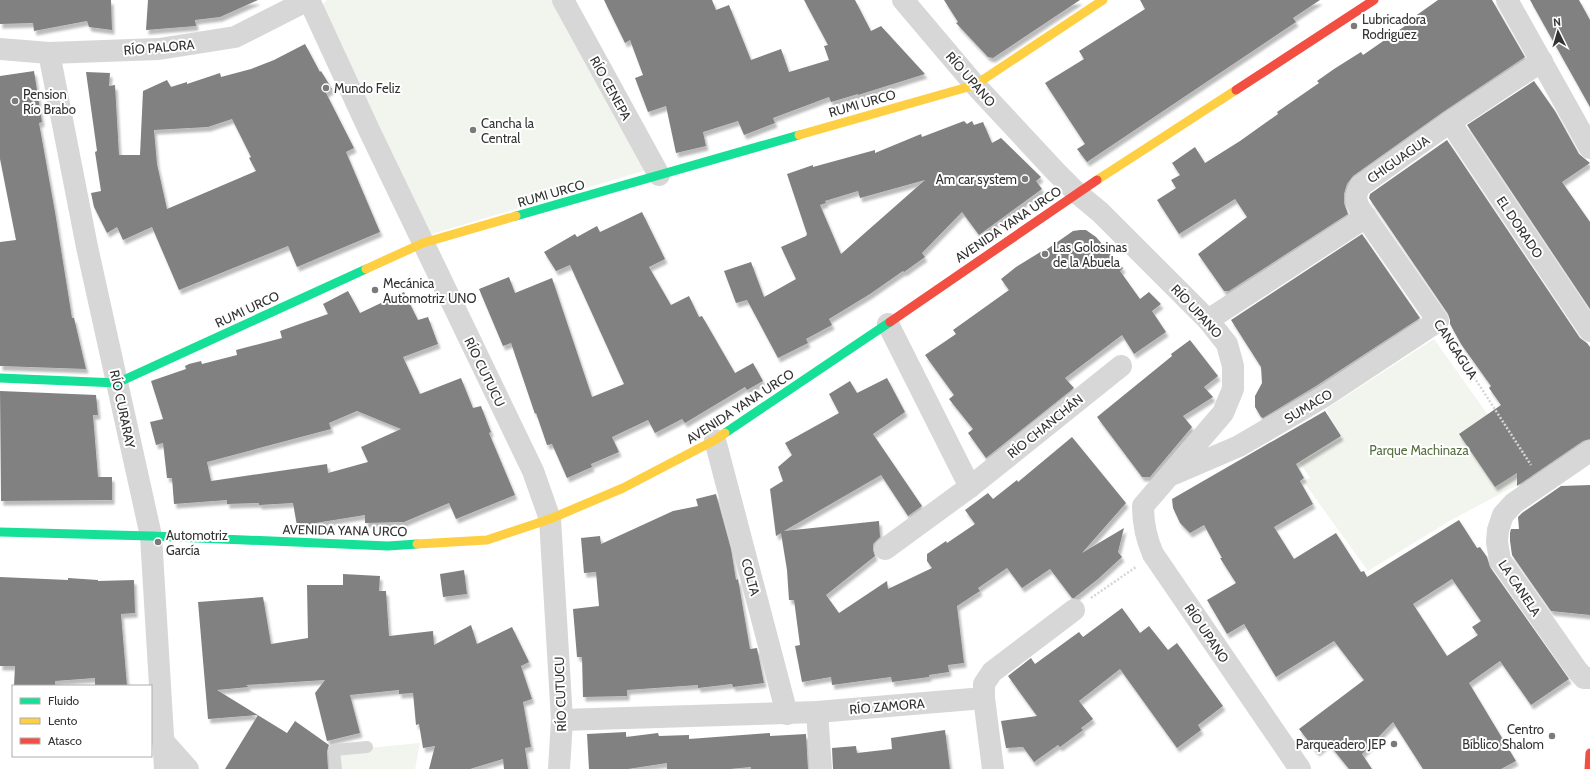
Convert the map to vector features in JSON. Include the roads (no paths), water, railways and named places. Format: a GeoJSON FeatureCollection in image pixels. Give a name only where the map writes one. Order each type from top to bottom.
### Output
{"type":"FeatureCollection","features":[{"type":"Feature","properties":{"kind":"street","name":"RÍO PALORA"},"geometry":{"type":"LineString","coordinates":[[0,50],[49,53],[160,49],[235,37],[309,0]]}},
{"type":"Feature","properties":{"kind":"street","name":"RÍO CUTUCU"},"geometry":{"type":"LineString","coordinates":[[309,0],[369,130],[533,471],[550,519],[562,720],[558,769]]}},
{"type":"Feature","properties":{"kind":"street","name":"RÍO CENEPA"},"geometry":{"type":"LineString","coordinates":[[563,0],[659,175]]}},
{"type":"Feature","properties":{"kind":"street","name":"RÍO UPANO"},"geometry":{"type":"LineString","coordinates":[[903,0],[975,84],[1077,193],[1100,212],[1208,320],[1227,344],[1233,366],[1233,389],[1223,413],[1143,506],[1143,522],[1146,538],[1153,554],[1300,769]]}},
{"type":"Feature","properties":{"kind":"street","name":"RUMI URCO"},"geometry":{"type":"LineString","coordinates":[[0,378],[117,383],[423,243],[975,84],[1102,0]]}},
{"type":"Feature","properties":{"kind":"street","name":"AVENIDA YANA URCO"},"geometry":{"type":"LineString","coordinates":[[0,532],[150,536],[388,546],[486,540],[550,519],[623,488],[715,440],[888,324],[1077,193],[1374,0]]}},
{"type":"Feature","properties":{"kind":"street"},"geometry":{"type":"LineString","coordinates":[[1507,0],[1590,148]]}},
{"type":"Feature","properties":{"kind":"street","name":"RÍO CURARAY"},"geometry":{"type":"LineString","coordinates":[[49,53],[87,247],[150,536],[165,769]]}},
{"type":"Feature","properties":{"kind":"street","name":"CHIGUAGUA"},"geometry":{"type":"LineString","coordinates":[[1366,217],[1356,202],[1355,194],[1360,186],[1450,122],[1542,61]]}},
{"type":"Feature","properties":{"kind":"street","name":"EL DORADO"},"geometry":{"type":"LineString","coordinates":[[1450,122],[1590,331]]}},
{"type":"Feature","properties":{"kind":"street"},"geometry":{"type":"LineString","coordinates":[[1208,320],[1366,217]]}},
{"type":"Feature","properties":{"kind":"street","name":"CANGAGUA"},"geometry":{"type":"LineString","coordinates":[[1366,217],[1438,321]]}},
{"type":"Feature","properties":{"kind":"street","name":"SUMACO"},"geometry":{"type":"LineString","coordinates":[[1170,476],[1239,446],[1323,397],[1438,321]]}},
{"type":"Feature","properties":{"kind":"street"},"geometry":{"type":"LineString","coordinates":[[888,324],[970,487]]}},
{"type":"Feature","properties":{"kind":"street","name":"RÍO CHANCHÁN"},"geometry":{"type":"LineString","coordinates":[[885,550],[970,487],[1121,366]]}},
{"type":"Feature","properties":{"kind":"street","name":"COLTA"},"geometry":{"type":"LineString","coordinates":[[715,440],[787,714]]}},
{"type":"Feature","properties":{"kind":"street","name":"LA CANELA"},"geometry":{"type":"LineString","coordinates":[[1590,451],[1514,504],[1503,515],[1498,530],[1497,542],[1500,560],[1577,670],[1584,678],[1590,678]]}},
{"type":"Feature","properties":{"kind":"street"},"geometry":{"type":"LineString","coordinates":[[993,769],[984,698],[984,684],[992,672],[1074,610]]}},
{"type":"Feature","properties":{"kind":"street","name":"RÍO ZAMORA"},"geometry":{"type":"LineString","coordinates":[[562,720],[787,714],[984,698]]}},
{"type":"Feature","properties":{"kind":"street"},"geometry":{"type":"LineString","coordinates":[[817,712],[821,769]]}},
{"type":"Feature","properties":{"kind":"street"},"geometry":{"type":"LineString","coordinates":[[163,741],[188,769]]}},
{"type":"Feature","properties":{"kind":"street"},"geometry":{"type":"LineString","coordinates":[[1589,769],[1590,753]]}},
{"type":"Feature","properties":{"kind":"lane"},"geometry":{"type":"LineString","coordinates":[[336,769],[334,750],[367,747]]}},
{"type":"Feature","properties":{"kind":"place","name":"Lubricadora Rodriguez"},"geometry":{"type":"Point","coordinates":[1354,26]}},
{"type":"Feature","properties":{"kind":"place","name":"Mundo Feliz"},"geometry":{"type":"Point","coordinates":[326,88]}},
{"type":"Feature","properties":{"kind":"place","name":"Pension Río Brabo"},"geometry":{"type":"Point","coordinates":[15,101]}},
{"type":"Feature","properties":{"kind":"place","name":"Cancha la Central"},"geometry":{"type":"Point","coordinates":[473,130]}},
{"type":"Feature","properties":{"kind":"place","name":"Am car system"},"geometry":{"type":"Point","coordinates":[1025,179]}},
{"type":"Feature","properties":{"kind":"place","name":"Las Golosinas de la Abuela"},"geometry":{"type":"Point","coordinates":[1045,254]}},
{"type":"Feature","properties":{"kind":"place","name":"Mecánica Automotriz UNO"},"geometry":{"type":"Point","coordinates":[375,290]}},
{"type":"Feature","properties":{"kind":"place","name":"Automotriz García"},"geometry":{"type":"Point","coordinates":[158,542]}},
{"type":"Feature","properties":{"kind":"place","name":"Centro Bíblico Shalom"},"geometry":{"type":"Point","coordinates":[1552,736]}},
{"type":"Feature","properties":{"kind":"place","name":"Parqueadero JEP"},"geometry":{"type":"Point","coordinates":[1394,744]}},
{"type":"Feature","properties":{"kind":"park label","name":"Parque Machinaza"},"geometry":{"type":"Point","coordinates":[1419,450]}}]}
